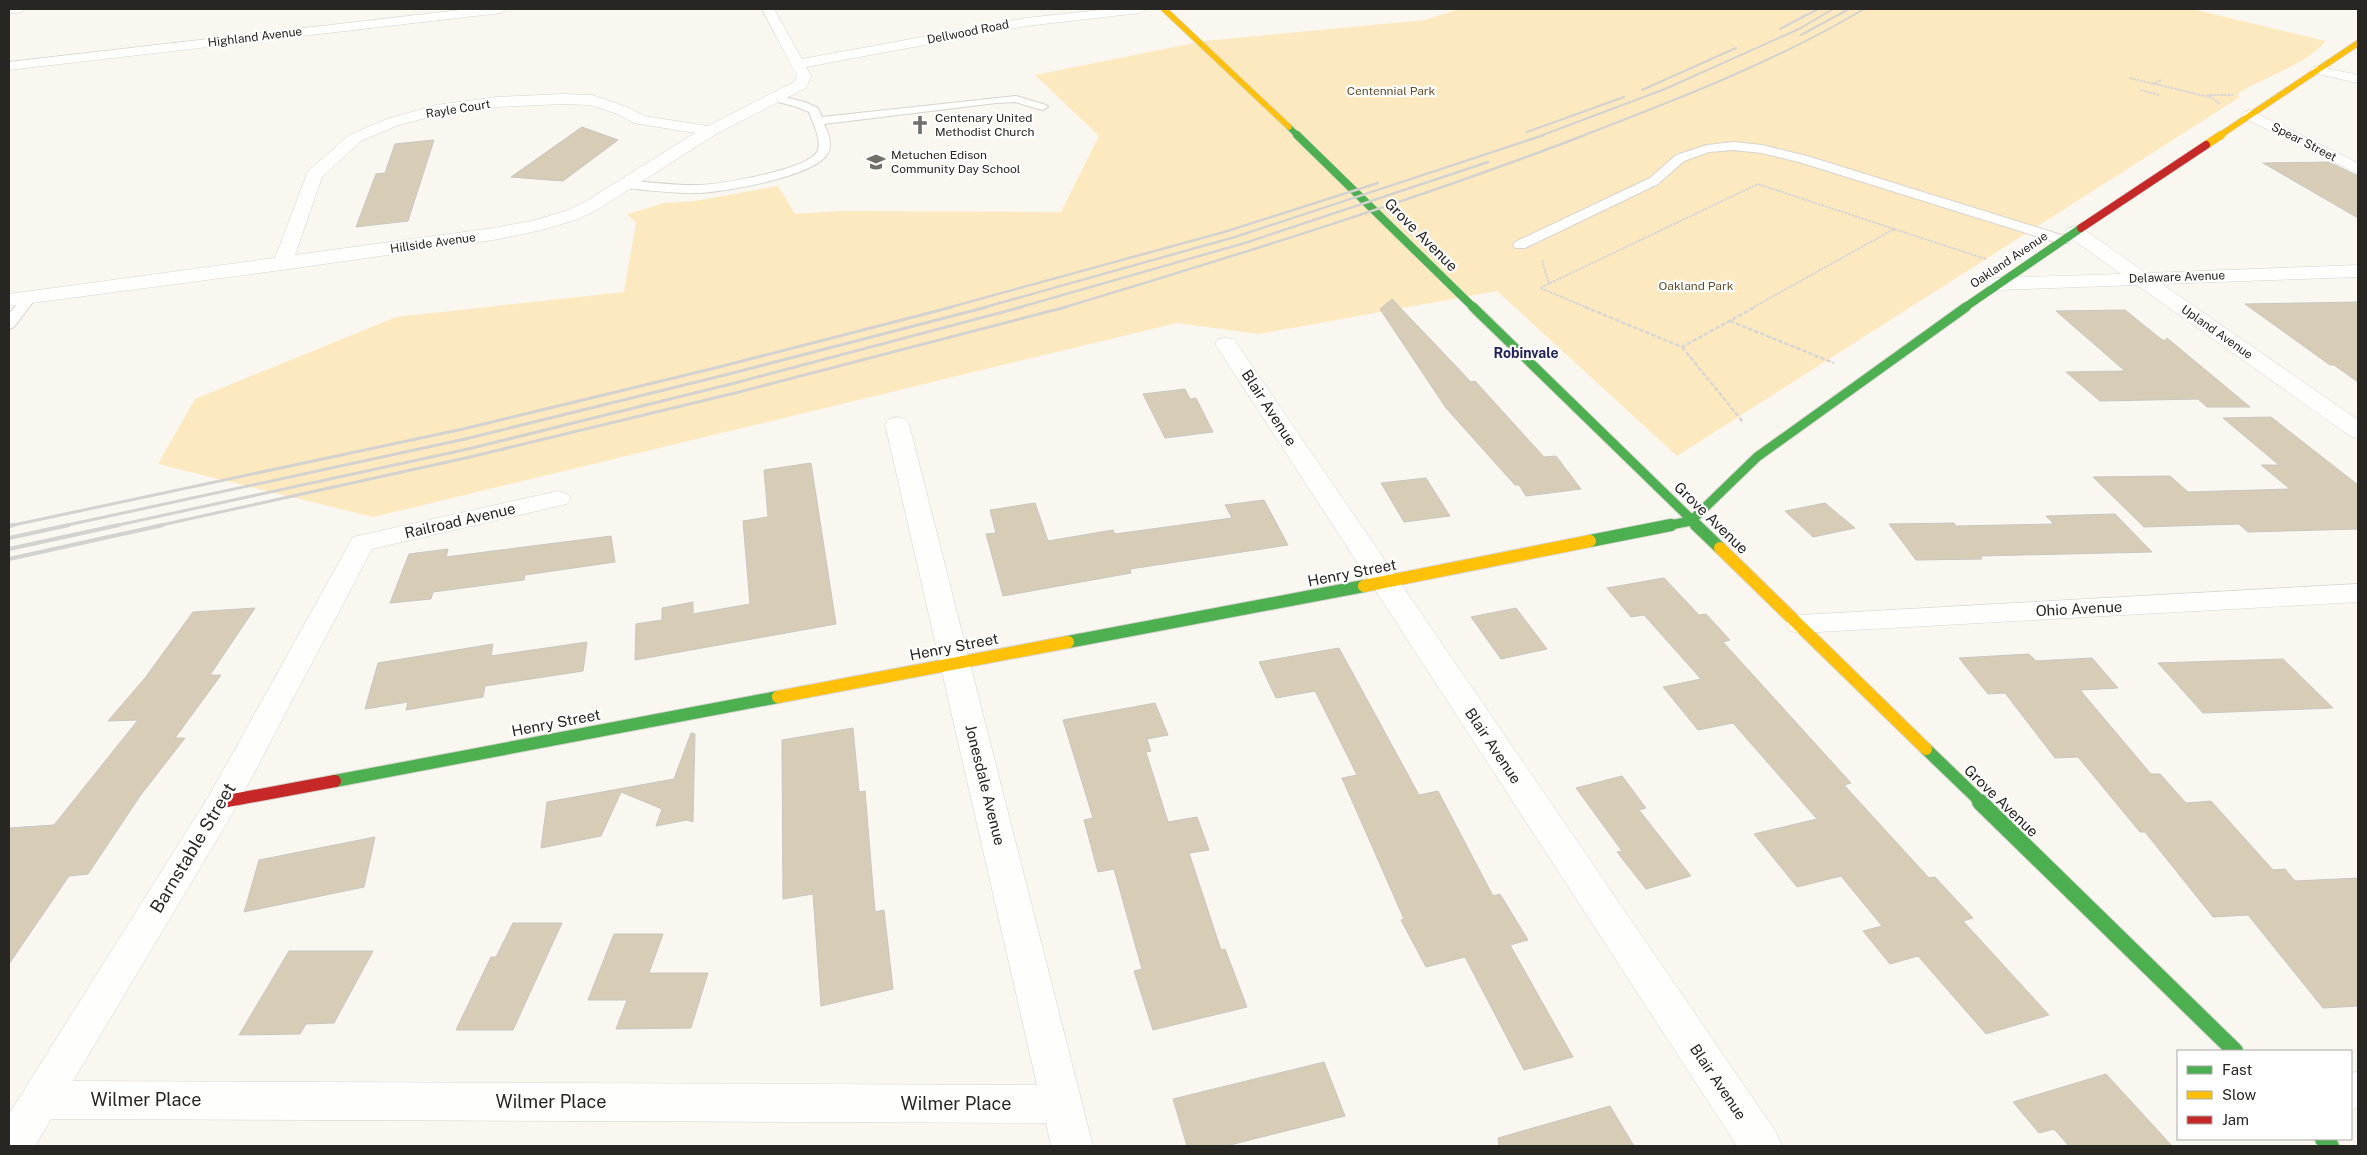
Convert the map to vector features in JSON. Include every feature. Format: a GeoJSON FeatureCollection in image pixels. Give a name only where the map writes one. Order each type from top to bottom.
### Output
{"type":"FeatureCollection","features":[{"type":"Feature","properties":{"kind":"street"},"geometry":{"type":"LineString","coordinates":[[9,10],[17,9]]}},
{"type":"Feature","properties":{"kind":"street","name":"Highland Avenue"},"geometry":{"type":"LineString","coordinates":[[9,66],[501,9]]}},
{"type":"Feature","properties":{"kind":"street"},"geometry":{"type":"LineString","coordinates":[[768,9],[798,64]]}},
{"type":"Feature","properties":{"kind":"street","name":"Dellwood Road"},"geometry":{"type":"LineString","coordinates":[[798,64],[1026,22],[1140,9]]}},
{"type":"Feature","properties":{"kind":"street","name":"Grove Avenue"},"geometry":{"type":"LineString","coordinates":[[1164,9],[1341,177],[2234,1050]]}},
{"type":"Feature","properties":{"kind":"street","name":"Oakland Avenue"},"geometry":{"type":"LineString","coordinates":[[1691,521],[1758,457],[1997,284],[2358,43]]}},
{"type":"Feature","properties":{"kind":"street","name":"Hillside Avenue"},"geometry":{"type":"LineString","coordinates":[[9,300],[282,264],[535,226],[572,216],[710,131],[801,85],[804,76],[798,64]]}},
{"type":"Feature","properties":{"kind":"street"},"geometry":{"type":"LineString","coordinates":[[2318,70],[2358,79]]}},
{"type":"Feature","properties":{"kind":"street","name":"Rayle Court"},"geometry":{"type":"LineString","coordinates":[[282,264],[314,175],[336,153],[355,138],[393,122],[436,110],[498,102],[562,99],[592,100],[621,110],[640,120],[710,131]]}},
{"type":"Feature","properties":{"kind":"street","name":"Spear Street"},"geometry":{"type":"LineString","coordinates":[[2250,115],[2358,169]]}},
{"type":"Feature","properties":{"kind":"street","name":"Upland Avenue"},"geometry":{"type":"LineString","coordinates":[[2069,236],[2142,279],[2358,431]]}},
{"type":"Feature","properties":{"kind":"street","name":"Delaware Avenue"},"geometry":{"type":"LineString","coordinates":[[1997,284],[2358,271]]}},
{"type":"Feature","properties":{"kind":"street","name":"Blair Avenue"},"geometry":{"type":"LineString","coordinates":[[1226,344],[1761,1146]]}},
{"type":"Feature","properties":{"kind":"street","name":"Jonesdale Avenue"},"geometry":{"type":"LineString","coordinates":[[897,424],[1072,1146]]}},
{"type":"Feature","properties":{"kind":"street","name":"Railroad Avenue"},"geometry":{"type":"LineString","coordinates":[[362,544],[558,499]]}},
{"type":"Feature","properties":{"kind":"street","name":"Henry Street"},"geometry":{"type":"LineString","coordinates":[[222,802],[1383,582],[1691,521]]}},
{"type":"Feature","properties":{"kind":"street","name":"Barnstable Street"},"geometry":{"type":"LineString","coordinates":[[12,1146],[222,802],[362,544]]}},
{"type":"Feature","properties":{"kind":"street","name":"Ohio Avenue"},"geometry":{"type":"LineString","coordinates":[[1800,624],[2358,593]]}},
{"type":"Feature","properties":{"kind":"street","name":"Wilmer Place"},"geometry":{"type":"LineString","coordinates":[[40,1100],[1063,1104]]}},
{"type":"Feature","properties":{"kind":"lane"},"geometry":{"type":"LineString","coordinates":[[624,184],[701,189],[794,170],[808,165],[821,156],[824,149],[823,138],[814,110],[801,104],[775,98]]}},
{"type":"Feature","properties":{"kind":"lane"},"geometry":{"type":"LineString","coordinates":[[817,121],[996,100],[1016,99],[1042,107]]}},
{"type":"Feature","properties":{"kind":"lane"},"geometry":{"type":"LineString","coordinates":[[1520,245],[1654,180],[1680,158],[1707,149],[1733,146],[1803,159],[2069,236]]}},
{"type":"Feature","properties":{"kind":"lane"},"geometry":{"type":"LineString","coordinates":[[9,324],[29,298]]}},
{"type":"Feature","properties":{"kind":"path"},"geometry":{"type":"LineString","coordinates":[[2130,78],[2209,97],[2223,105]]}},
{"type":"Feature","properties":{"kind":"path"},"geometry":{"type":"LineString","coordinates":[[2152,84],[2162,80]]}},
{"type":"Feature","properties":{"kind":"path"},"geometry":{"type":"LineString","coordinates":[[2144,90],[2156,85]]}},
{"type":"Feature","properties":{"kind":"path"},"geometry":{"type":"LineString","coordinates":[[2140,90],[2159,95]]}},
{"type":"Feature","properties":{"kind":"path"},"geometry":{"type":"LineString","coordinates":[[2209,97],[2209,95],[2232,95]]}},
{"type":"Feature","properties":{"kind":"path"},"geometry":{"type":"LineString","coordinates":[[1743,422],[1682,347],[1540,288],[1758,184],[2018,270]]}},
{"type":"Feature","properties":{"kind":"path"},"geometry":{"type":"LineString","coordinates":[[1682,347],[1894,229]]}},
{"type":"Feature","properties":{"kind":"path"},"geometry":{"type":"LineString","coordinates":[[1730,321],[1834,363]]}},
{"type":"Feature","properties":{"kind":"green space"},"geometry":{"type":"Polygon","coordinates":[[[1459,9],[2192,9],[2326,41],[2306,58],[2237,94],[2240,97],[1677,456],[1497,291],[1259,334],[1177,323],[373,517],[158,464],[195,399],[396,317],[624,292],[636,223],[627,214],[665,203],[695,201],[778,186],[795,214],[840,211],[1061,212],[1099,136],[1035,75],[1204,41],[1425,20],[1459,9]]]}},
{"type":"Feature","properties":{"kind":"building"},"geometry":{"type":"Polygon","coordinates":[[[582,127],[618,140],[563,181],[511,177],[582,127]]]}},
{"type":"Feature","properties":{"kind":"building"},"geometry":{"type":"Polygon","coordinates":[[[434,140],[408,221],[356,227],[376,174],[385,173],[395,144],[434,140]]]}},
{"type":"Feature","properties":{"kind":"building"},"geometry":{"type":"Polygon","coordinates":[[[2329,162],[2358,176],[2358,218],[2263,163],[2329,162]]]}},
{"type":"Feature","properties":{"kind":"building"},"geometry":{"type":"Polygon","coordinates":[[[1392,299],[1471,382],[1475,381],[1544,457],[1556,456],[1581,489],[1526,496],[1519,485],[1515,485],[1446,408],[1380,309],[1392,299]]]}},
{"type":"Feature","properties":{"kind":"building"},"geometry":{"type":"Polygon","coordinates":[[[2358,302],[2358,382],[2334,365],[2330,365],[2245,304],[2358,302]]]}},
{"type":"Feature","properties":{"kind":"building"},"geometry":{"type":"Polygon","coordinates":[[[2125,310],[2161,339],[2165,341],[2167,338],[2250,407],[2207,407],[2198,399],[2100,401],[2066,372],[2125,371],[2056,311],[2125,310]]]}},
{"type":"Feature","properties":{"kind":"building"},"geometry":{"type":"Polygon","coordinates":[[[1185,389],[1190,399],[1196,398],[1213,432],[1165,438],[1143,394],[1185,389]]]}},
{"type":"Feature","properties":{"kind":"building"},"geometry":{"type":"Polygon","coordinates":[[[2271,417],[2358,485],[2358,529],[2248,532],[2239,524],[2144,527],[2093,477],[2170,476],[2188,492],[2290,489],[2261,465],[2279,465],[2223,418],[2271,417]]]}},
{"type":"Feature","properties":{"kind":"building"},"geometry":{"type":"Polygon","coordinates":[[[811,463],[836,624],[635,660],[636,624],[662,620],[662,608],[693,602],[693,614],[750,604],[743,521],[768,517],[764,470],[811,463]]]}},
{"type":"Feature","properties":{"kind":"building"},"geometry":{"type":"Polygon","coordinates":[[[1426,478],[1450,516],[1404,522],[1381,483],[1426,478]]]}},
{"type":"Feature","properties":{"kind":"building"},"geometry":{"type":"Polygon","coordinates":[[[1264,500],[1288,545],[1130,569],[1131,573],[1003,596],[986,534],[996,533],[990,510],[1035,503],[1048,541],[1113,530],[1115,534],[1232,518],[1225,505],[1264,500]]]}},
{"type":"Feature","properties":{"kind":"building"},"geometry":{"type":"Polygon","coordinates":[[[1825,503],[1855,528],[1813,537],[1785,511],[1825,503]]]}},
{"type":"Feature","properties":{"kind":"building"},"geometry":{"type":"Polygon","coordinates":[[[2115,514],[2152,552],[1980,556],[1982,559],[1916,560],[1889,524],[1954,523],[1956,526],[2054,524],[2046,516],[2115,514]]]}},
{"type":"Feature","properties":{"kind":"building"},"geometry":{"type":"Polygon","coordinates":[[[611,536],[615,562],[525,575],[524,580],[433,592],[431,599],[390,603],[409,554],[448,549],[446,557],[611,536]]]}},
{"type":"Feature","properties":{"kind":"building"},"geometry":{"type":"Polygon","coordinates":[[[1664,578],[1699,615],[1706,614],[1730,640],[1723,642],[1851,783],[1844,785],[1929,878],[1935,877],[1973,918],[1963,921],[2049,1015],[1986,1034],[1918,956],[1890,964],[1863,931],[1882,926],[1841,876],[1797,887],[1754,834],[1817,819],[1733,723],[1698,730],[1663,687],[1701,679],[1644,615],[1631,617],[1607,588],[1664,578]]]}},
{"type":"Feature","properties":{"kind":"building"},"geometry":{"type":"Polygon","coordinates":[[[255,608],[210,675],[221,675],[175,738],[185,738],[140,796],[88,874],[69,876],[9,964],[9,828],[54,825],[138,720],[108,721],[145,678],[193,612],[255,608]]]}},
{"type":"Feature","properties":{"kind":"building"},"geometry":{"type":"Polygon","coordinates":[[[1516,608],[1547,649],[1501,659],[1471,617],[1516,608]]]}},
{"type":"Feature","properties":{"kind":"building"},"geometry":{"type":"Polygon","coordinates":[[[587,642],[583,671],[485,686],[483,697],[406,710],[408,702],[365,709],[378,663],[493,644],[491,656],[587,642]]]}},
{"type":"Feature","properties":{"kind":"building"},"geometry":{"type":"Polygon","coordinates":[[[1339,648],[1419,795],[1438,791],[1493,896],[1500,894],[1528,940],[1510,945],[1573,1057],[1524,1070],[1465,957],[1426,967],[1401,920],[1404,919],[1342,778],[1357,775],[1315,691],[1276,698],[1259,662],[1339,648]]]}},
{"type":"Feature","properties":{"kind":"building"},"geometry":{"type":"Polygon","coordinates":[[[2029,654],[2036,661],[2092,658],[2118,688],[2080,690],[2151,774],[2160,774],[2186,803],[2211,801],[2273,870],[2285,869],[2295,881],[2358,878],[2358,1006],[2323,1008],[2248,915],[2213,917],[2145,832],[2140,832],[2078,757],[2055,758],[2005,693],[1988,694],[1959,658],[2029,654]]]}},
{"type":"Feature","properties":{"kind":"building"},"geometry":{"type":"Polygon","coordinates":[[[2283,659],[2333,708],[2203,713],[2158,663],[2283,659]]]}},
{"type":"Feature","properties":{"kind":"building"},"geometry":{"type":"Polygon","coordinates":[[[1155,703],[1168,735],[1147,739],[1151,751],[1146,752],[1168,822],[1197,817],[1209,850],[1189,853],[1221,950],[1225,949],[1247,1007],[1153,1030],[1134,971],[1142,969],[1114,869],[1098,872],[1084,820],[1093,818],[1063,720],[1155,703]]]}},
{"type":"Feature","properties":{"kind":"building"},"geometry":{"type":"Polygon","coordinates":[[[853,728],[859,792],[865,791],[875,912],[884,910],[893,989],[821,1006],[813,894],[783,899],[782,740],[853,728]]]}},
{"type":"Feature","properties":{"kind":"building"},"geometry":{"type":"Polygon","coordinates":[[[691,733],[695,734],[693,822],[687,820],[656,826],[662,809],[621,792],[601,836],[541,848],[547,802],[674,779],[691,733]]]}},
{"type":"Feature","properties":{"kind":"building"},"geometry":{"type":"Polygon","coordinates":[[[1622,776],[1646,808],[1639,810],[1691,876],[1646,889],[1617,852],[1622,851],[1576,788],[1622,776]]]}},
{"type":"Feature","properties":{"kind":"building"},"geometry":{"type":"Polygon","coordinates":[[[375,837],[364,887],[244,912],[259,860],[375,837]]]}},
{"type":"Feature","properties":{"kind":"building"},"geometry":{"type":"Polygon","coordinates":[[[513,923],[562,923],[513,1030],[456,1030],[491,957],[496,957],[513,923]]]}},
{"type":"Feature","properties":{"kind":"building"},"geometry":{"type":"Polygon","coordinates":[[[614,934],[663,934],[649,973],[708,973],[691,1028],[616,1029],[627,1000],[588,1000],[614,934]]]}},
{"type":"Feature","properties":{"kind":"building"},"geometry":{"type":"Polygon","coordinates":[[[289,951],[373,951],[334,1023],[306,1024],[300,1034],[239,1035],[289,951]]]}},
{"type":"Feature","properties":{"kind":"building"},"geometry":{"type":"Polygon","coordinates":[[[1324,1062],[1345,1116],[1226,1146],[1187,1146],[1173,1099],[1324,1062]]]}},
{"type":"Feature","properties":{"kind":"building"},"geometry":{"type":"Polygon","coordinates":[[[2106,1074],[2172,1146],[2069,1146],[2054,1129],[2039,1133],[2013,1102],[2106,1074]]]}},
{"type":"Feature","properties":{"kind":"building"},"geometry":{"type":"Polygon","coordinates":[[[1610,1106],[1634,1146],[1499,1146],[1498,1138],[1610,1106]]]}},
{"type":"Feature","properties":{"kind":"railway"},"geometry":{"type":"LineString","coordinates":[[1780,29],[1818,9]]}},
{"type":"Feature","properties":{"kind":"railway"},"geometry":{"type":"LineString","coordinates":[[1540,136],[1665,89],[1799,29],[1833,9]]}},
{"type":"Feature","properties":{"kind":"railway"},"geometry":{"type":"LineString","coordinates":[[1801,35],[1849,9]]}},
{"type":"Feature","properties":{"kind":"railway"},"geometry":{"type":"LineString","coordinates":[[1582,136],[1690,94],[1761,63],[1864,9]]}},
{"type":"Feature","properties":{"kind":"railway"},"geometry":{"type":"LineString","coordinates":[[1642,90],[1736,48]]}},
{"type":"Feature","properties":{"kind":"railway"},"geometry":{"type":"LineString","coordinates":[[1527,132],[1624,97]]}},
{"type":"Feature","properties":{"kind":"railway"},"geometry":{"type":"LineString","coordinates":[[982,308],[1235,237],[1544,135]]}},
{"type":"Feature","properties":{"kind":"railway"},"geometry":{"type":"LineString","coordinates":[[1062,308],[1390,205],[1585,135]]}},
{"type":"Feature","properties":{"kind":"railway"},"geometry":{"type":"LineString","coordinates":[[1017,308],[1245,243],[1488,162]]}},
{"type":"Feature","properties":{"kind":"railway"},"geometry":{"type":"LineString","coordinates":[[947,308],[1224,232],[1378,183]]}},
{"type":"Feature","properties":{"kind":"railway"},"geometry":{"type":"LineString","coordinates":[[14,525],[9,526],[463,429],[719,367],[952,307]]}},
{"type":"Feature","properties":{"kind":"railway"},"geometry":{"type":"LineString","coordinates":[[63,526],[465,439],[725,375],[987,307]]}},
{"type":"Feature","properties":{"kind":"railway"},"geometry":{"type":"LineString","coordinates":[[114,526],[468,449],[731,384],[1022,307]]}},
{"type":"Feature","properties":{"kind":"railway"},"geometry":{"type":"LineString","coordinates":[[157,526],[470,457],[735,393],[1066,307]]}},
{"type":"Feature","properties":{"kind":"railway"},"geometry":{"type":"LineString","coordinates":[[9,538],[69,525]]}},
{"type":"Feature","properties":{"kind":"railway"},"geometry":{"type":"LineString","coordinates":[[9,549],[119,525]]}},
{"type":"Feature","properties":{"kind":"railway"},"geometry":{"type":"LineString","coordinates":[[9,559],[163,525]]}},
{"type":"Feature","properties":{"kind":"traffic: fast"},"geometry":{"type":"LineString","coordinates":[[1289,127],[1720,548]]}},
{"type":"Feature","properties":{"kind":"traffic: fast"},"geometry":{"type":"LineString","coordinates":[[1590,541],[1691,521],[1757,457],[1997,284],[2081,228]]}},
{"type":"Feature","properties":{"kind":"traffic: fast"},"geometry":{"type":"LineString","coordinates":[[1068,642],[1364,586]]}},
{"type":"Feature","properties":{"kind":"traffic: fast"},"geometry":{"type":"LineString","coordinates":[[335,781],[778,697]]}},
{"type":"Feature","properties":{"kind":"traffic: fast"},"geometry":{"type":"LineString","coordinates":[[1926,749],[2234,1050]]}},
{"type":"Feature","properties":{"kind":"traffic: fast"},"geometry":{"type":"LineString","coordinates":[[2324,1140],[2331,1146]]}},
{"type":"Feature","properties":{"kind":"traffic: slow"},"geometry":{"type":"LineString","coordinates":[[1164,9],[1289,127]]}},
{"type":"Feature","properties":{"kind":"traffic: slow"},"geometry":{"type":"LineString","coordinates":[[2206,145],[2358,43]]}},
{"type":"Feature","properties":{"kind":"traffic: slow"},"geometry":{"type":"LineString","coordinates":[[1364,586],[1590,541]]}},
{"type":"Feature","properties":{"kind":"traffic: slow"},"geometry":{"type":"LineString","coordinates":[[1720,548],[1926,749]]}},
{"type":"Feature","properties":{"kind":"traffic: slow"},"geometry":{"type":"LineString","coordinates":[[778,697],[1068,642]]}},
{"type":"Feature","properties":{"kind":"traffic: jam"},"geometry":{"type":"LineString","coordinates":[[2081,228],[2206,145]]}},
{"type":"Feature","properties":{"kind":"traffic: jam"},"geometry":{"type":"LineString","coordinates":[[222,802],[335,781]]}},
{"type":"Feature","properties":{"kind":"place","name":"Centenary United Methodist Church"},"geometry":{"type":"Point","coordinates":[920,125]}},
{"type":"Feature","properties":{"kind":"place","name":"Metuchen Edison Community Day School"},"geometry":{"type":"Point","coordinates":[876,162]}},
{"type":"Feature","properties":{"kind":"district","name":"Robinvale"},"geometry":{"type":"Point","coordinates":[1526,353]}},
{"type":"Feature","properties":{"kind":"park label","name":"Centennial Park"},"geometry":{"type":"Point","coordinates":[1391,91]}},
{"type":"Feature","properties":{"kind":"park label","name":"Oakland Park"},"geometry":{"type":"Point","coordinates":[1696,286]}}]}
